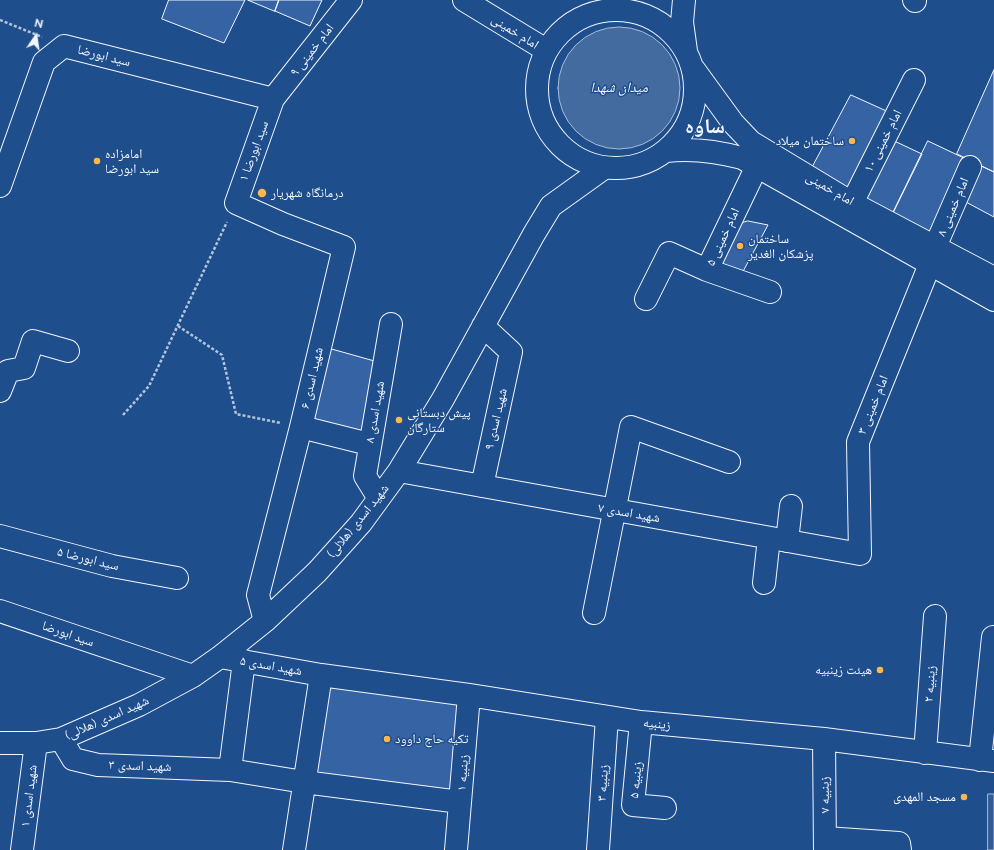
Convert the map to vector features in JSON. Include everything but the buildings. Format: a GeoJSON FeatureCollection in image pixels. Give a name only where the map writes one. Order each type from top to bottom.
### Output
{"type":"FeatureCollection","features":[{"type":"Feature","properties":{"kind":"street","name":"امام خمینی ۹"},"geometry":{"type":"LineString","coordinates":[[273,99],[352,0]]}},
{"type":"Feature","properties":{"kind":"street","name":"امام خمینی"},"geometry":{"type":"LineString","coordinates":[[464,0],[546,50]]}},
{"type":"Feature","properties":{"kind":"street"},"geometry":{"type":"LineString","coordinates":[[684,0],[682,22],[695,88],[693,108],[686,128],[666,151],[649,162],[637,166],[604,168],[586,162],[569,153],[555,140],[544,124],[538,106],[536,87],[539,68],[546,50],[559,34],[572,23],[591,14],[614,5],[628,11],[648,16],[670,31],[679,41],[689,60]]}},
{"type":"Feature","properties":{"kind":"street","name":"سید ابورضا"},"geometry":{"type":"LineString","coordinates":[[0,186],[44,62],[64,46],[273,99]]}},
{"type":"Feature","properties":{"kind":"street","name":"امام خمینی"},"geometry":{"type":"LineString","coordinates":[[689,60],[733,123],[751,142],[852,203],[933,256],[994,300]]}},
{"type":"Feature","properties":{"kind":"street","name":"امام خمینی ۱۰"},"geometry":{"type":"LineString","coordinates":[[852,203],[914,80]]}},
{"type":"Feature","properties":{"kind":"street","name":"سید ابورضا ۱"},"geometry":{"type":"LineString","coordinates":[[236,203],[273,99]]}},
{"type":"Feature","properties":{"kind":"street","name":"امام خمینی"},"geometry":{"type":"LineString","coordinates":[[666,151],[699,150],[723,153],[742,158],[933,256],[994,278]]}},
{"type":"Feature","properties":{"kind":"street","name":"امام خمینی ۵"},"geometry":{"type":"LineString","coordinates":[[757,166],[706,270],[770,292]]}},
{"type":"Feature","properties":{"kind":"street","name":"امام خمینی ۸"},"geometry":{"type":"LineString","coordinates":[[933,256],[970,167]]}},
{"type":"Feature","properties":{"kind":"street","name":"شهید اسدی (هلالی)"},"geometry":{"type":"LineString","coordinates":[[0,743],[36,743],[61,739],[139,705],[193,676],[220,657],[265,621],[317,572],[360,523],[399,471],[443,399],[551,206],[604,168]]}},
{"type":"Feature","properties":{"kind":"street","name":"شهید اسدی ۶"},"geometry":{"type":"LineString","coordinates":[[236,203],[283,224],[344,247],[301,427],[258,595],[265,621]]}},
{"type":"Feature","properties":{"kind":"street"},"geometry":{"type":"LineString","coordinates":[[646,299],[668,253],[706,270]]}},
{"type":"Feature","properties":{"kind":"street","name":"امام خمینی ۳"},"geometry":{"type":"LineString","coordinates":[[860,554],[858,442],[933,256]]}},
{"type":"Feature","properties":{"kind":"street","name":"شهید اسدی ۸"},"geometry":{"type":"LineString","coordinates":[[378,498],[364,476],[391,324]]}},
{"type":"Feature","properties":{"kind":"street","name":"شهید اسدی ۹"},"geometry":{"type":"LineString","coordinates":[[482,486],[511,352],[483,326]]}},
{"type":"Feature","properties":{"kind":"street"},"geometry":{"type":"LineString","coordinates":[[0,391],[8,371],[24,368],[34,341],[68,350]]}},
{"type":"Feature","properties":{"kind":"street"},"geometry":{"type":"LineString","coordinates":[[301,427],[369,444]]}},
{"type":"Feature","properties":{"kind":"street"},"geometry":{"type":"LineString","coordinates":[[594,613],[631,427],[729,462]]}},
{"type":"Feature","properties":{"kind":"street","name":"شهید اسدی ۷"},"geometry":{"type":"LineString","coordinates":[[399,471],[614,511],[860,554]]}},
{"type":"Feature","properties":{"kind":"street"},"geometry":{"type":"LineString","coordinates":[[764,583],[778,539],[791,506]]}},
{"type":"Feature","properties":{"kind":"street","name":"سید ابورضا ۵"},"geometry":{"type":"LineString","coordinates":[[0,536],[112,566],[177,578]]}},
{"type":"Feature","properties":{"kind":"street","name":"سید ابورضا"},"geometry":{"type":"LineString","coordinates":[[0,611],[193,676]]}},
{"type":"Feature","properties":{"kind":"street","name":"زینبیه ۲"},"geometry":{"type":"LineString","coordinates":[[925,753],[935,616]]}},
{"type":"Feature","properties":{"kind":"street"},"geometry":{"type":"LineString","coordinates":[[987,761],[993,637]]}},
{"type":"Feature","properties":{"kind":"street","name":"شهید اسدی ۵"},"geometry":{"type":"LineString","coordinates":[[220,657],[322,675]]}},
{"type":"Feature","properties":{"kind":"street"},"geometry":{"type":"LineString","coordinates":[[230,770],[244,661]]}},
{"type":"Feature","properties":{"kind":"street"},"geometry":{"type":"LineString","coordinates":[[294,850],[322,675]]}},
{"type":"Feature","properties":{"kind":"street","name":"زینبیه"},"geometry":{"type":"LineString","coordinates":[[322,675],[469,695],[642,722],[753,734],[824,739],[987,761]]}},
{"type":"Feature","properties":{"kind":"street","name":"زینبیه ۱"},"geometry":{"type":"LineString","coordinates":[[456,850],[469,695]]}},
{"type":"Feature","properties":{"kind":"street","name":"زینبیه ۳"},"geometry":{"type":"LineString","coordinates":[[598,850],[607,717]]}},
{"type":"Feature","properties":{"kind":"street","name":"زینبیه ۵"},"geometry":{"type":"LineString","coordinates":[[642,722],[633,805],[665,808]]}},
{"type":"Feature","properties":{"kind":"street","name":"شهید اسدی ۳"},"geometry":{"type":"LineString","coordinates":[[61,739],[73,759],[98,765],[230,770],[304,782],[460,802]]}},
{"type":"Feature","properties":{"kind":"street","name":"زینبیه ۷"},"geometry":{"type":"LineString","coordinates":[[824,739],[825,844]]}},
{"type":"Feature","properties":{"kind":"street","name":"شهید اسدی ۱"},"geometry":{"type":"LineString","coordinates":[[22,850],[36,743]]}},
{"type":"Feature","properties":{"kind":"street"},"geometry":{"type":"LineString","coordinates":[[825,844],[900,843],[900,850]]}},
{"type":"Feature","properties":{"kind":"path"},"geometry":{"type":"LineString","coordinates":[[0,20],[64,46]]}},
{"type":"Feature","properties":{"kind":"path"},"geometry":{"type":"LineString","coordinates":[[123,415],[149,386],[236,203]]}},
{"type":"Feature","properties":{"kind":"path"},"geometry":{"type":"LineString","coordinates":[[178,326],[222,355],[236,414],[301,427]]}},
{"type":"Feature","properties":{"kind":"shaded area"},"geometry":{"type":"Polygon","coordinates":[[[988,794],[994,794],[994,850],[988,850],[988,794]]]}},
{"type":"Feature","properties":{"kind":"water","name":"میدان شهدا"},"geometry":{"type":"Polygon","coordinates":[[[619,27],[642,32],[662,45],[675,65],[680,88],[675,111],[662,131],[642,144],[619,149],[596,144],[576,131],[563,111],[558,88],[563,65],[576,45],[596,32],[619,27]]]}},
{"type":"Feature","properties":{"kind":"place","name":"ساختمان میلاد"},"geometry":{"type":"Point","coordinates":[852,141]}},
{"type":"Feature","properties":{"kind":"place","name":"امامزاده سید ابورضا"},"geometry":{"type":"Point","coordinates":[97,161]}},
{"type":"Feature","properties":{"kind":"place","name":"درمانگاه شهریار"},"geometry":{"type":"Point","coordinates":[262,193]}},
{"type":"Feature","properties":{"kind":"place","name":"ساختمان پزشکان الغدیر"},"geometry":{"type":"Point","coordinates":[740,246]}},
{"type":"Feature","properties":{"kind":"place","name":"پیش دبستانی ستارگان"},"geometry":{"type":"Point","coordinates":[399,420]}},
{"type":"Feature","properties":{"kind":"place","name":"هیئت زینبیه"},"geometry":{"type":"Point","coordinates":[880,670]}},
{"type":"Feature","properties":{"kind":"place","name":"تکیه حاج داوود"},"geometry":{"type":"Point","coordinates":[387,739]}},
{"type":"Feature","properties":{"kind":"place","name":"مسجد المهدی"},"geometry":{"type":"Point","coordinates":[964,797]}},
{"type":"Feature","properties":{"kind":"district","name":"ساوه"},"geometry":{"type":"Point","coordinates":[705,127]}}]}
